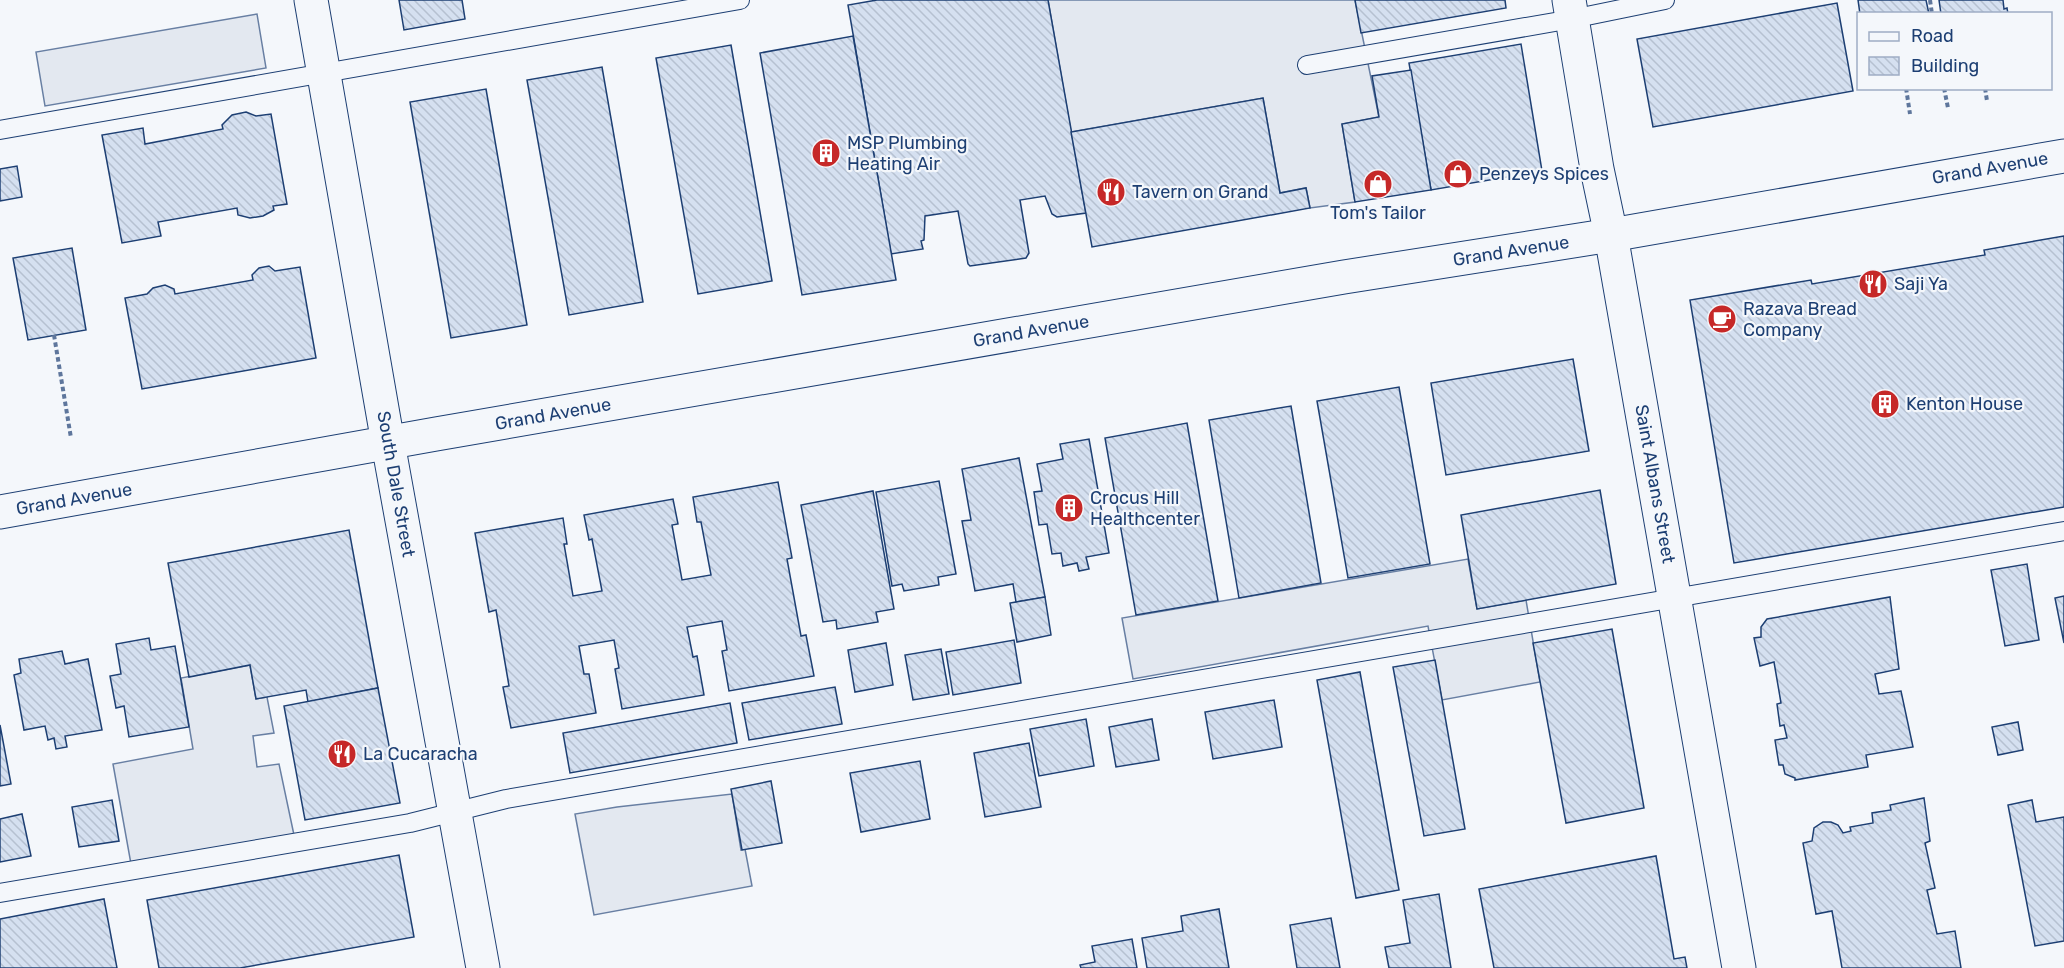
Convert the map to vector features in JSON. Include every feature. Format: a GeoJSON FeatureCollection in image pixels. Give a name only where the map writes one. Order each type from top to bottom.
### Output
{"type":"FeatureCollection","features":[{"type":"Feature","properties":{"kind":"main road","name":"South Dale Street"},"geometry":{"type":"LineString","coordinates":[[311,0],[483,968]]}},
{"type":"Feature","properties":{"kind":"main road","name":"Saint Albans Street"},"geometry":{"type":"LineString","coordinates":[[1571,9],[1597,169],[1611,235],[1739,968]]}},
{"type":"Feature","properties":{"kind":"main road","name":"Grand Avenue"},"geometry":{"type":"LineString","coordinates":[[0,512],[388,442],[1332,279],[1611,235],[2064,156]]}},
{"type":"Feature","properties":{"kind":"lane"},"geometry":{"type":"LineString","coordinates":[[0,130],[740,0]]}},
{"type":"Feature","properties":{"kind":"lane"},"geometry":{"type":"LineString","coordinates":[[1307,65],[1571,9],[1665,0]]}},
{"type":"Feature","properties":{"kind":"lane"},"geometry":{"type":"LineString","coordinates":[[0,893],[410,824],[506,800],[593,784],[2064,531]]}},
{"type":"Feature","properties":{"kind":"path"},"geometry":{"type":"LineString","coordinates":[[1906,90],[1910,114]]}},
{"type":"Feature","properties":{"kind":"path"},"geometry":{"type":"LineString","coordinates":[[1944,90],[1948,108]]}},
{"type":"Feature","properties":{"kind":"path"},"geometry":{"type":"LineString","coordinates":[[1985,90],[1987,101]]}},
{"type":"Feature","properties":{"kind":"path"},"geometry":{"type":"LineString","coordinates":[[54,335],[71,438]]}},
{"type":"Feature","properties":{"kind":"shaded area"},"geometry":{"type":"Polygon","coordinates":[[[1048,0],[1355,0],[1379,117],[1342,124],[1355,202],[1310,208],[1306,188],[1280,193],[1263,98],[1071,132],[1048,0]]]}},
{"type":"Feature","properties":{"kind":"shaded area"},"geometry":{"type":"Polygon","coordinates":[[[257,14],[266,68],[45,106],[36,52],[257,14]]]}},
{"type":"Feature","properties":{"kind":"shaded area"},"geometry":{"type":"Polygon","coordinates":[[[1468,559],[1477,609],[1526,600],[1540,682],[1442,700],[1428,626],[1133,679],[1122,618],[1468,559]]]}},
{"type":"Feature","properties":{"kind":"shaded area"},"geometry":{"type":"Polygon","coordinates":[[[250,665],[256,699],[267,697],[274,733],[253,736],[257,767],[279,764],[294,835],[131,864],[113,764],[193,749],[181,678],[250,665]]]}},
{"type":"Feature","properties":{"kind":"shaded area"},"geometry":{"type":"Polygon","coordinates":[[[732,794],[741,850],[745,849],[752,886],[594,915],[575,814],[732,794]]]}},
{"type":"Feature","properties":{"kind":"building"},"geometry":{"type":"Polygon","coordinates":[[[399,0],[462,0],[465,19],[404,30],[399,0]]]}},
{"type":"Feature","properties":{"kind":"building"},"geometry":{"type":"Polygon","coordinates":[[[877,0],[1048,0],[1086,213],[1057,217],[1052,214],[1045,196],[1020,200],[1029,253],[1026,258],[970,266],[958,211],[925,216],[924,240],[921,241],[923,249],[891,254],[848,5],[877,0]]]}},
{"type":"Feature","properties":{"kind":"building"},"geometry":{"type":"Polygon","coordinates":[[[1355,0],[1505,0],[1506,8],[1361,33],[1355,0]]]}},
{"type":"Feature","properties":{"kind":"building"},"geometry":{"type":"Polygon","coordinates":[[[1858,0],[1926,0],[1929,12],[1860,12],[1858,0]]]}},
{"type":"Feature","properties":{"kind":"building"},"geometry":{"type":"Polygon","coordinates":[[[1939,0],[2003,0],[2004,9],[2007,8],[2008,12],[1941,12],[1939,0]]]}},
{"type":"Feature","properties":{"kind":"building"},"geometry":{"type":"Polygon","coordinates":[[[1837,3],[1853,91],[1653,127],[1637,39],[1837,3]]]}},
{"type":"Feature","properties":{"kind":"building","name":"MSP Plumbing Heating Air"},"geometry":{"type":"Polygon","coordinates":[[[853,36],[896,280],[802,295],[760,53],[853,36]]]}},
{"type":"Feature","properties":{"kind":"building"},"geometry":{"type":"Polygon","coordinates":[[[1521,44],[1542,171],[1431,190],[1409,63],[1521,44]]]}},
{"type":"Feature","properties":{"kind":"building"},"geometry":{"type":"Polygon","coordinates":[[[731,45],[772,281],[698,294],[656,58],[731,45]]]}},
{"type":"Feature","properties":{"kind":"building"},"geometry":{"type":"Polygon","coordinates":[[[602,67],[643,302],[569,315],[527,80],[602,67]]]}},
{"type":"Feature","properties":{"kind":"building"},"geometry":{"type":"Polygon","coordinates":[[[1411,70],[1431,190],[1355,202],[1342,124],[1379,117],[1372,76],[1411,70]]]}},
{"type":"Feature","properties":{"kind":"building"},"geometry":{"type":"Polygon","coordinates":[[[486,89],[527,325],[451,338],[410,102],[486,89]]]}},
{"type":"Feature","properties":{"kind":"building"},"geometry":{"type":"Polygon","coordinates":[[[1263,98],[1280,193],[1306,188],[1310,208],[1092,247],[1071,132],[1263,98]]]}},
{"type":"Feature","properties":{"kind":"building"},"geometry":{"type":"Polygon","coordinates":[[[246,112],[256,116],[271,114],[287,204],[273,206],[274,210],[263,216],[250,218],[238,215],[237,208],[158,222],[161,236],[122,243],[102,135],[143,128],[145,144],[223,129],[222,125],[232,115],[246,112]]]}},
{"type":"Feature","properties":{"kind":"building"},"geometry":{"type":"Polygon","coordinates":[[[17,166],[22,197],[0,201],[0,169],[17,166]]]}},
{"type":"Feature","properties":{"kind":"building","name":"Kenton House"},"geometry":{"type":"Polygon","coordinates":[[[2064,236],[2064,507],[1734,563],[1690,300],[1811,280],[1812,284],[1985,255],[1984,250],[2064,236]]]}},
{"type":"Feature","properties":{"kind":"building"},"geometry":{"type":"Polygon","coordinates":[[[72,248],[86,330],[28,340],[13,258],[72,248]]]}},
{"type":"Feature","properties":{"kind":"building"},"geometry":{"type":"Polygon","coordinates":[[[269,266],[275,271],[300,267],[316,358],[142,389],[125,298],[147,294],[153,288],[165,285],[174,289],[175,294],[253,280],[252,275],[259,268],[269,266]]]}},
{"type":"Feature","properties":{"kind":"building"},"geometry":{"type":"Polygon","coordinates":[[[1573,359],[1589,451],[1446,475],[1431,383],[1573,359]]]}},
{"type":"Feature","properties":{"kind":"building"},"geometry":{"type":"Polygon","coordinates":[[[1399,387],[1430,564],[1348,578],[1317,401],[1399,387]]]}},
{"type":"Feature","properties":{"kind":"building"},"geometry":{"type":"Polygon","coordinates":[[[1291,406],[1321,583],[1239,598],[1209,420],[1291,406]]]}},
{"type":"Feature","properties":{"kind":"building"},"geometry":{"type":"Polygon","coordinates":[[[1187,423],[1218,601],[1136,615],[1105,438],[1187,423]]]}},
{"type":"Feature","properties":{"kind":"building","name":"Crocus Hill Healthcenter"},"geometry":{"type":"Polygon","coordinates":[[[1089,439],[1109,553],[1086,557],[1089,569],[1079,571],[1077,563],[1063,566],[1061,553],[1052,554],[1047,524],[1039,525],[1034,492],[1042,491],[1037,464],[1063,459],[1060,444],[1089,439]]]}},
{"type":"Feature","properties":{"kind":"building"},"geometry":{"type":"Polygon","coordinates":[[[1019,458],[1045,597],[1016,602],[1013,584],[975,591],[962,521],[971,520],[962,469],[1019,458]]]}},
{"type":"Feature","properties":{"kind":"building"},"geometry":{"type":"Polygon","coordinates":[[[939,481],[956,574],[938,577],[939,585],[904,591],[902,584],[892,586],[876,492],[939,481]]]}},
{"type":"Feature","properties":{"kind":"building"},"geometry":{"type":"Polygon","coordinates":[[[778,482],[792,558],[787,559],[801,636],[806,635],[814,676],[729,691],[722,651],[727,650],[722,621],[687,627],[693,657],[697,656],[704,695],[622,709],[615,669],[619,668],[614,640],[579,646],[584,674],[589,674],[596,713],[511,728],[503,687],[509,686],[496,610],[489,612],[475,533],[563,518],[567,544],[564,544],[573,596],[602,591],[592,539],[589,540],[584,515],[673,499],[678,524],[672,525],[682,580],[711,575],[701,522],[697,522],[693,497],[778,482]]]}},
{"type":"Feature","properties":{"kind":"building"},"geometry":{"type":"Polygon","coordinates":[[[1600,490],[1616,584],[1477,609],[1461,515],[1600,490]]]}},
{"type":"Feature","properties":{"kind":"building"},"geometry":{"type":"Polygon","coordinates":[[[873,491],[894,609],[876,612],[878,622],[837,629],[836,620],[823,622],[801,505],[873,491]]]}},
{"type":"Feature","properties":{"kind":"building"},"geometry":{"type":"Polygon","coordinates":[[[349,530],[378,688],[308,702],[306,690],[256,699],[250,665],[189,677],[168,563],[349,530]]]}},
{"type":"Feature","properties":{"kind":"building"},"geometry":{"type":"Polygon","coordinates":[[[2027,564],[2039,640],[2005,646],[1991,570],[2027,564]]]}},
{"type":"Feature","properties":{"kind":"building"},"geometry":{"type":"Polygon","coordinates":[[[2064,596],[2064,643],[2055,598],[2064,596]]]}},
{"type":"Feature","properties":{"kind":"building"},"geometry":{"type":"Polygon","coordinates":[[[1045,597],[1051,635],[1017,642],[1010,603],[1045,597]]]}},
{"type":"Feature","properties":{"kind":"building"},"geometry":{"type":"Polygon","coordinates":[[[1890,597],[1899,669],[1875,674],[1879,694],[1901,691],[1913,747],[1866,755],[1868,767],[1795,780],[1785,774],[1783,765],[1779,765],[1775,740],[1787,738],[1784,725],[1780,726],[1777,704],[1781,703],[1774,662],[1760,666],[1754,638],[1761,637],[1761,627],[1767,619],[1890,597]]]}},
{"type":"Feature","properties":{"kind":"building"},"geometry":{"type":"Polygon","coordinates":[[[1612,629],[1644,808],[1566,823],[1533,643],[1612,629]]]}},
{"type":"Feature","properties":{"kind":"building"},"geometry":{"type":"Polygon","coordinates":[[[149,638],[151,650],[175,646],[189,727],[129,737],[124,706],[116,708],[110,676],[121,674],[116,644],[149,638]]]}},
{"type":"Feature","properties":{"kind":"building"},"geometry":{"type":"Polygon","coordinates":[[[1014,640],[1021,683],[953,695],[946,652],[1014,640]]]}},
{"type":"Feature","properties":{"kind":"building"},"geometry":{"type":"Polygon","coordinates":[[[886,643],[893,685],[855,692],[848,650],[886,643]]]}},
{"type":"Feature","properties":{"kind":"building"},"geometry":{"type":"Polygon","coordinates":[[[941,649],[949,694],[913,700],[905,655],[941,649]]]}},
{"type":"Feature","properties":{"kind":"building"},"geometry":{"type":"Polygon","coordinates":[[[62,651],[65,664],[88,659],[102,730],[65,736],[67,747],[56,749],[54,738],[48,740],[45,726],[24,730],[14,675],[21,673],[19,659],[62,651]]]}},
{"type":"Feature","properties":{"kind":"building"},"geometry":{"type":"Polygon","coordinates":[[[1435,660],[1465,829],[1424,836],[1393,667],[1435,660]]]}},
{"type":"Feature","properties":{"kind":"building"},"geometry":{"type":"Polygon","coordinates":[[[1360,672],[1399,890],[1356,898],[1317,680],[1360,672]]]}},
{"type":"Feature","properties":{"kind":"building"},"geometry":{"type":"Polygon","coordinates":[[[835,687],[842,724],[749,740],[742,703],[835,687]]]}},
{"type":"Feature","properties":{"kind":"building","name":"La Cucaracha"},"geometry":{"type":"Polygon","coordinates":[[[378,688],[400,803],[305,820],[284,706],[378,688]]]}},
{"type":"Feature","properties":{"kind":"building"},"geometry":{"type":"Polygon","coordinates":[[[1274,700],[1282,747],[1213,759],[1205,712],[1274,700]]]}},
{"type":"Feature","properties":{"kind":"building"},"geometry":{"type":"Polygon","coordinates":[[[730,703],[737,743],[570,773],[563,733],[730,703]]]}},
{"type":"Feature","properties":{"kind":"building"},"geometry":{"type":"Polygon","coordinates":[[[1086,719],[1094,766],[1039,776],[1030,729],[1086,719]]]}},
{"type":"Feature","properties":{"kind":"building"},"geometry":{"type":"Polygon","coordinates":[[[1152,719],[1159,760],[1116,767],[1109,727],[1152,719]]]}},
{"type":"Feature","properties":{"kind":"building"},"geometry":{"type":"Polygon","coordinates":[[[2018,722],[2023,750],[1998,755],[1992,727],[2018,722]]]}},
{"type":"Feature","properties":{"kind":"building"},"geometry":{"type":"Polygon","coordinates":[[[0,725],[11,784],[0,786],[0,725]]]}},
{"type":"Feature","properties":{"kind":"building"},"geometry":{"type":"Polygon","coordinates":[[[1029,743],[1041,807],[985,817],[974,753],[1029,743]]]}},
{"type":"Feature","properties":{"kind":"building"},"geometry":{"type":"Polygon","coordinates":[[[920,761],[930,819],[861,832],[850,773],[920,761]]]}},
{"type":"Feature","properties":{"kind":"building"},"geometry":{"type":"Polygon","coordinates":[[[771,781],[782,843],[742,850],[731,789],[771,781]]]}},
{"type":"Feature","properties":{"kind":"building"},"geometry":{"type":"Polygon","coordinates":[[[1924,798],[1930,841],[1925,843],[1935,888],[1927,890],[1937,934],[1955,931],[1961,968],[1842,968],[1832,911],[1816,914],[1803,843],[1812,841],[1814,828],[1823,822],[1838,825],[1843,833],[1851,831],[1850,827],[1873,823],[1872,813],[1891,810],[1890,805],[1924,798]]]}},
{"type":"Feature","properties":{"kind":"building"},"geometry":{"type":"Polygon","coordinates":[[[112,800],[119,841],[79,847],[72,807],[112,800]]]}},
{"type":"Feature","properties":{"kind":"building"},"geometry":{"type":"Polygon","coordinates":[[[2032,800],[2036,822],[2064,817],[2064,941],[2035,946],[2008,805],[2032,800]]]}},
{"type":"Feature","properties":{"kind":"building"},"geometry":{"type":"Polygon","coordinates":[[[22,814],[31,856],[0,862],[0,819],[22,814]]]}},
{"type":"Feature","properties":{"kind":"building"},"geometry":{"type":"Polygon","coordinates":[[[399,855],[414,937],[240,968],[159,968],[147,900],[399,855]]]}},
{"type":"Feature","properties":{"kind":"building"},"geometry":{"type":"Polygon","coordinates":[[[1656,856],[1674,959],[1685,957],[1687,968],[1494,968],[1479,889],[1656,856]]]}},
{"type":"Feature","properties":{"kind":"building"},"geometry":{"type":"Polygon","coordinates":[[[1439,894],[1451,968],[1389,968],[1385,947],[1410,943],[1403,900],[1439,894]]]}},
{"type":"Feature","properties":{"kind":"building"},"geometry":{"type":"Polygon","coordinates":[[[104,899],[117,968],[0,968],[0,919],[104,899]]]}},
{"type":"Feature","properties":{"kind":"building"},"geometry":{"type":"Polygon","coordinates":[[[1219,909],[1229,968],[1147,968],[1142,938],[1183,931],[1181,916],[1219,909]]]}},
{"type":"Feature","properties":{"kind":"building"},"geometry":{"type":"Polygon","coordinates":[[[1331,918],[1340,968],[1297,968],[1290,925],[1331,918]]]}},
{"type":"Feature","properties":{"kind":"building"},"geometry":{"type":"Polygon","coordinates":[[[1132,939],[1137,968],[1081,968],[1080,965],[1095,962],[1092,946],[1132,939]]]}},
{"type":"Feature","properties":{"kind":"place","name":"MSP Plumbing Heating Air"},"geometry":{"type":"Point","coordinates":[826,153]}},
{"type":"Feature","properties":{"kind":"place","name":"Penzeys Spices"},"geometry":{"type":"Point","coordinates":[1458,174]}},
{"type":"Feature","properties":{"kind":"place","name":"Tom's Tailor"},"geometry":{"type":"Point","coordinates":[1378,184]}},
{"type":"Feature","properties":{"kind":"place","name":"Tavern on Grand"},"geometry":{"type":"Point","coordinates":[1111,192]}},
{"type":"Feature","properties":{"kind":"place","name":"Saji Ya"},"geometry":{"type":"Point","coordinates":[1873,284]}},
{"type":"Feature","properties":{"kind":"place","name":"Razava Bread Company"},"geometry":{"type":"Point","coordinates":[1722,319]}},
{"type":"Feature","properties":{"kind":"place","name":"Kenton House"},"geometry":{"type":"Point","coordinates":[1885,404]}},
{"type":"Feature","properties":{"kind":"place","name":"Crocus Hill Healthcenter"},"geometry":{"type":"Point","coordinates":[1069,508]}},
{"type":"Feature","properties":{"kind":"place","name":"La Cucaracha"},"geometry":{"type":"Point","coordinates":[342,754]}}]}
